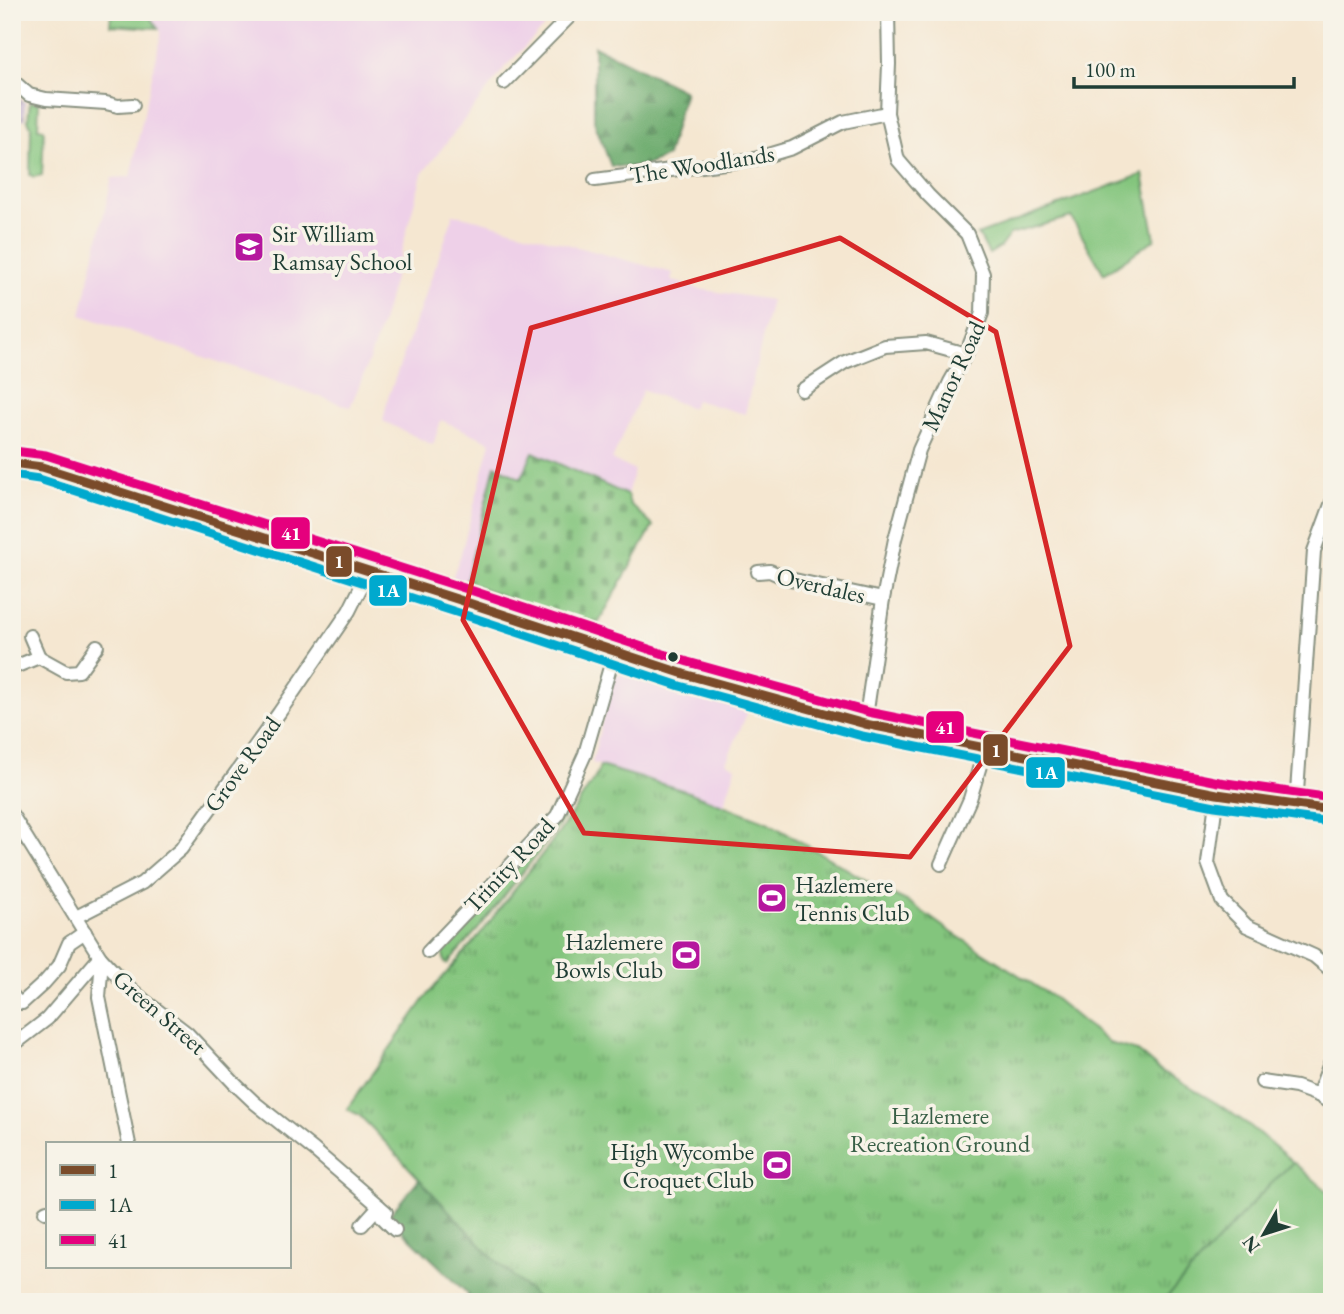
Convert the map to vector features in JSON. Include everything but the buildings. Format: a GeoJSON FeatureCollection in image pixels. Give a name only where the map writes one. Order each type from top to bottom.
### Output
{"type":"FeatureCollection","features":[{"type":"Feature","properties":{"kind":"main road"},"geometry":{"type":"LineString","coordinates":[[12,463],[42,467],[684,674],[865,724],[1217,794],[1332,810]]}},
{"type":"Feature","properties":{"kind":"street"},"geometry":{"type":"LineString","coordinates":[[504,83],[574,12]]}},
{"type":"Feature","properties":{"kind":"street","name":"Manor Road"},"geometry":{"type":"LineString","coordinates":[[865,724],[883,599],[895,539],[919,450],[966,354],[982,313],[983,274],[967,234],[898,160],[887,113],[888,12]]}},
{"type":"Feature","properties":{"kind":"street"},"geometry":{"type":"LineString","coordinates":[[12,80],[29,95],[46,99],[133,105]]}},
{"type":"Feature","properties":{"kind":"street","name":"The Woodlands"},"geometry":{"type":"LineString","coordinates":[[595,180],[755,159],[792,148],[843,122],[887,113]]}},
{"type":"Feature","properties":{"kind":"street"},"geometry":{"type":"LineString","coordinates":[[802,390],[845,362],[885,346],[926,343],[966,354]]}},
{"type":"Feature","properties":{"kind":"street"},"geometry":{"type":"LineString","coordinates":[[1296,806],[1314,551],[1332,502]]}},
{"type":"Feature","properties":{"kind":"street","name":"Grove Road"},"geometry":{"type":"LineString","coordinates":[[76,917],[142,883],[181,849],[342,621],[369,571]]}},
{"type":"Feature","properties":{"kind":"street","name":"Overdales"},"geometry":{"type":"LineString","coordinates":[[758,572],[770,572],[785,578],[883,599]]}},
{"type":"Feature","properties":{"kind":"street"},"geometry":{"type":"LineString","coordinates":[[30,636],[39,657],[66,672],[79,671],[97,646]]}},
{"type":"Feature","properties":{"kind":"street","name":"Trinity Road"},"geometry":{"type":"LineString","coordinates":[[428,951],[557,816],[586,754],[615,650]]}},
{"type":"Feature","properties":{"kind":"street"},"geometry":{"type":"LineString","coordinates":[[12,668],[39,657]]}},
{"type":"Feature","properties":{"kind":"street"},"geometry":{"type":"LineString","coordinates":[[941,864],[970,799],[985,749]]}},
{"type":"Feature","properties":{"kind":"street"},"geometry":{"type":"LineString","coordinates":[[1217,794],[1208,863],[1222,901],[1247,926],[1314,956],[1332,971]]}},
{"type":"Feature","properties":{"kind":"street","name":"Green Street"},"geometry":{"type":"LineString","coordinates":[[12,815],[101,958],[123,982],[194,1039],[256,1103],[386,1212],[382,1217],[395,1230]]}},
{"type":"Feature","properties":{"kind":"street"},"geometry":{"type":"LineString","coordinates":[[12,995],[22,1003],[60,966],[69,943],[85,932]]}},
{"type":"Feature","properties":{"kind":"street"},"geometry":{"type":"LineString","coordinates":[[12,1046],[47,1019],[101,958]]}},
{"type":"Feature","properties":{"kind":"street"},"geometry":{"type":"LineString","coordinates":[[101,958],[99,997],[129,1142]]}},
{"type":"Feature","properties":{"kind":"street"},"geometry":{"type":"LineString","coordinates":[[1318,1095],[1331,1062]]}},
{"type":"Feature","properties":{"kind":"street"},"geometry":{"type":"LineString","coordinates":[[1262,1082],[1296,1087],[1318,1095],[1332,1104]]}},
{"type":"Feature","properties":{"kind":"street"},"geometry":{"type":"LineString","coordinates":[[362,1225],[379,1206]]}},
{"type":"Feature","properties":{"kind":"highlighted area"},"geometry":{"type":"Polygon","coordinates":[[[840,238],[996,332],[1070,646],[910,857],[584,833],[463,620],[531,328],[840,238]]]}},
{"type":"Feature","properties":{"kind":"shaded area","name":"Sir William Ramsay School"},"geometry":{"type":"Polygon","coordinates":[[[146,12],[559,12],[506,66],[422,174],[382,323],[350,407],[81,315],[112,178],[130,177],[161,35],[161,31],[146,12]]]}},
{"type":"Feature","properties":{"kind":"shaded area"},"geometry":{"type":"Polygon","coordinates":[[[12,94],[25,102],[25,120],[15,120],[15,131],[12,131],[12,94]]]}},
{"type":"Feature","properties":{"kind":"shaded area"},"geometry":{"type":"Polygon","coordinates":[[[452,214],[673,273],[671,280],[698,289],[771,300],[745,414],[695,400],[692,408],[643,390],[612,460],[634,470],[627,495],[533,453],[521,479],[495,465],[466,582],[452,578],[491,442],[441,420],[433,445],[383,421],[388,398],[452,214]]]}},
{"type":"Feature","properties":{"kind":"shaded area"},"geometry":{"type":"Polygon","coordinates":[[[639,666],[751,704],[726,762],[736,767],[724,805],[592,763],[613,677],[639,666]]]}},
{"type":"Feature","properties":{"kind":"green space"},"geometry":{"type":"Polygon","coordinates":[[[12,12],[20,12],[18,72],[12,61],[12,12]]]}},
{"type":"Feature","properties":{"kind":"green space"},"geometry":{"type":"Polygon","coordinates":[[[146,12],[158,28],[110,25],[111,13],[146,12]]]}},
{"type":"Feature","properties":{"kind":"green space"},"geometry":{"type":"Polygon","coordinates":[[[594,46],[685,91],[667,156],[640,166],[611,166],[594,121],[594,46]]]}},
{"type":"Feature","properties":{"kind":"green space"},"geometry":{"type":"Polygon","coordinates":[[[30,102],[39,103],[38,128],[44,129],[42,175],[34,177],[30,175],[30,102]]]}},
{"type":"Feature","properties":{"kind":"green space"},"geometry":{"type":"Polygon","coordinates":[[[1143,174],[1155,239],[1104,274],[1071,217],[1010,234],[1000,247],[989,254],[977,235],[1143,174]]]}},
{"type":"Feature","properties":{"kind":"green space"},"geometry":{"type":"Polygon","coordinates":[[[533,452],[627,495],[630,504],[653,526],[596,627],[548,613],[466,582],[495,465],[521,479],[533,452]]]}},
{"type":"Feature","properties":{"kind":"green space","name":"Hazlemere Recreation Ground"},"geometry":{"type":"Polygon","coordinates":[[[600,766],[686,791],[767,822],[883,890],[909,902],[1053,997],[1109,1043],[1137,1051],[1157,1068],[1218,1104],[1249,1125],[1293,1162],[1162,1302],[542,1302],[493,1258],[359,1115],[347,1109],[429,993],[476,939],[558,834],[600,766]]]}},
{"type":"Feature","properties":{"kind":"green space"},"geometry":{"type":"Polygon","coordinates":[[[559,816],[563,818],[556,830],[479,928],[447,964],[445,963],[442,950],[559,816]]]}},
{"type":"Feature","properties":{"kind":"green space"},"geometry":{"type":"Polygon","coordinates":[[[1293,1162],[1332,1195],[1332,1302],[1162,1302],[1259,1196],[1293,1162]]]}},
{"type":"Feature","properties":{"kind":"green space"},"geometry":{"type":"Polygon","coordinates":[[[419,1179],[493,1258],[542,1302],[463,1302],[469,1295],[388,1217],[419,1179]]]}},
{"type":"Feature","properties":{"kind":"transit line","name":"41"},"geometry":{"type":"LineString","coordinates":[[14,451],[46,455],[688,662],[868,712],[1219,782],[1332,798]]}},
{"type":"Feature","properties":{"kind":"transit line","name":"1"},"geometry":{"type":"LineString","coordinates":[[12,463],[42,467],[684,674],[865,724],[1217,794],[1332,810]]}},
{"type":"Feature","properties":{"kind":"transit line","name":"1A"},"geometry":{"type":"LineString","coordinates":[[12,475],[39,479],[680,686],[862,736],[1215,806],[1330,822]]}},
{"type":"Feature","properties":{"kind":"place","name":"Sir William Ramsay School"},"geometry":{"type":"Point","coordinates":[249,247]}},
{"type":"Feature","properties":{"kind":"place","name":"Hazlemere Tennis Club"},"geometry":{"type":"Point","coordinates":[772,898]}},
{"type":"Feature","properties":{"kind":"place","name":"Hazlemere Bowls Club"},"geometry":{"type":"Point","coordinates":[686,955]}},
{"type":"Feature","properties":{"kind":"place","name":"High Wycombe Croquet Club"},"geometry":{"type":"Point","coordinates":[777,1165]}}]}
